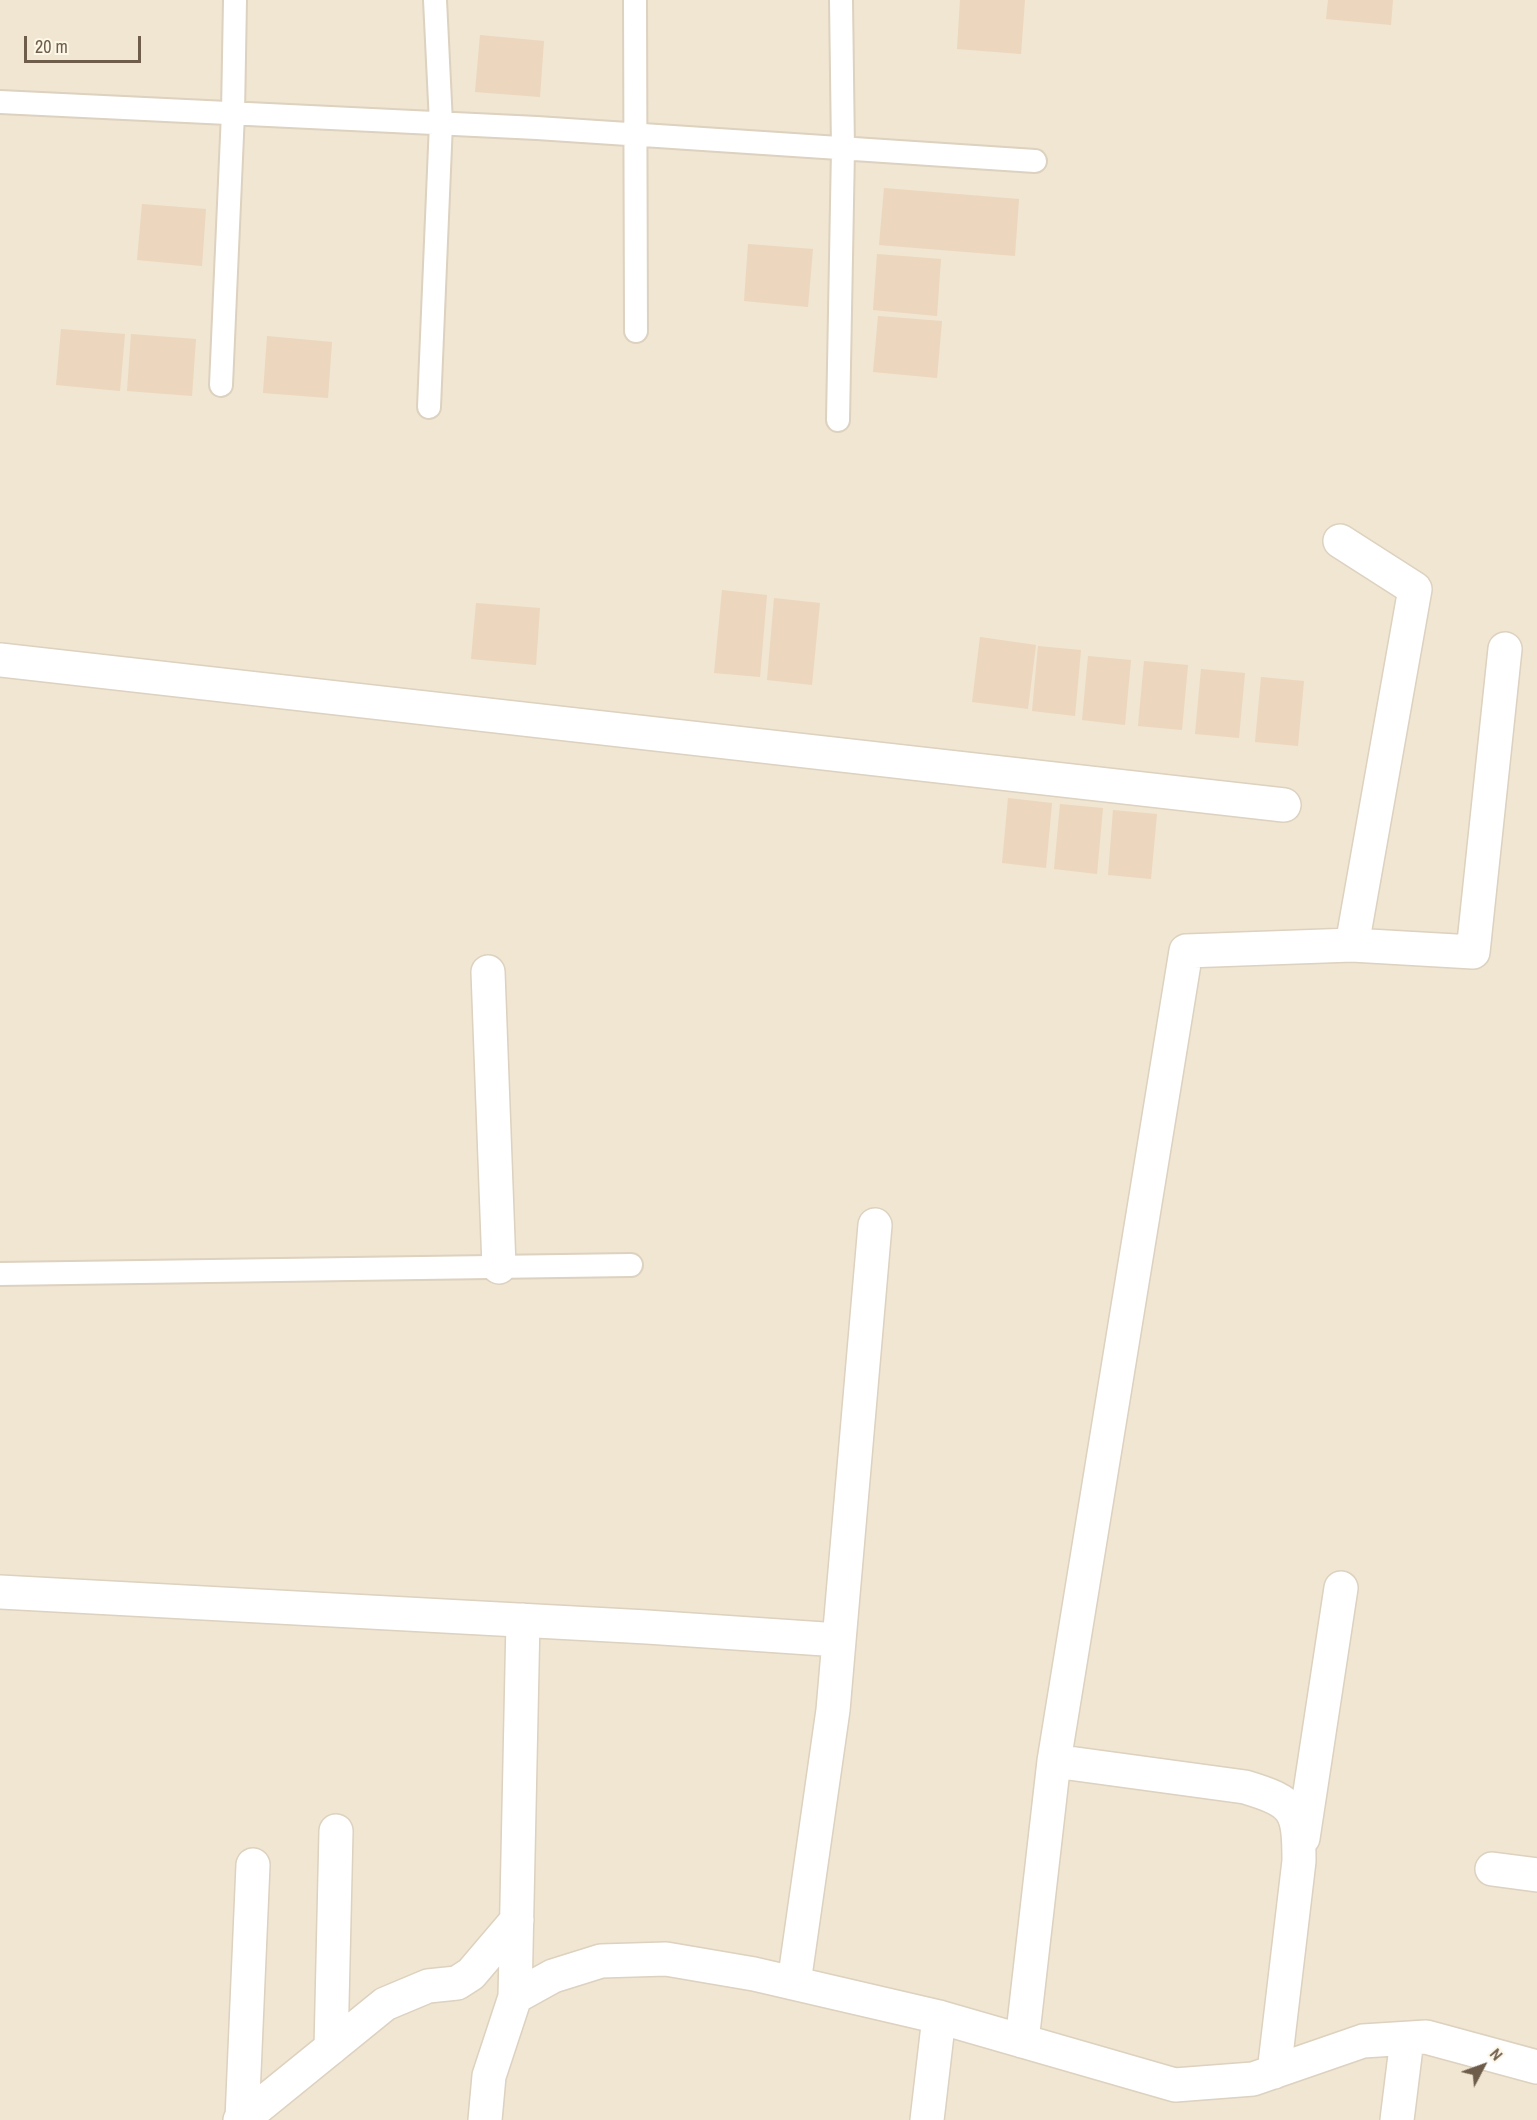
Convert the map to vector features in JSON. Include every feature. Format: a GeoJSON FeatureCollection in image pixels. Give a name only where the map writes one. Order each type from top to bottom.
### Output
{"type":"FeatureCollection","features":[{"type":"Feature","properties":{"kind":"street"},"geometry":{"type":"LineString","coordinates":[[1340,541],[1415,589],[1352,945]]}},
{"type":"Feature","properties":{"kind":"street"},"geometry":{"type":"LineString","coordinates":[[1022,2041],[1054,1761],[1186,951],[1352,945],[1473,952],[1504,649]]}},
{"type":"Feature","properties":{"kind":"street"},"geometry":{"type":"LineString","coordinates":[[0,660],[1284,805]]}},
{"type":"Feature","properties":{"kind":"street"},"geometry":{"type":"LineString","coordinates":[[488,972],[499,1267]]}},
{"type":"Feature","properties":{"kind":"street"},"geometry":{"type":"LineString","coordinates":[[794,1983],[833,1710],[875,1225]]}},
{"type":"Feature","properties":{"kind":"street"},"geometry":{"type":"LineString","coordinates":[[1274,2072],[1299,1861],[1341,1588]]}},
{"type":"Feature","properties":{"kind":"street"},"geometry":{"type":"LineString","coordinates":[[0,1592],[647,1627],[839,1641]]}},
{"type":"Feature","properties":{"kind":"street"},"geometry":{"type":"LineString","coordinates":[[485,2120],[489,2076],[515,1997],[523,1620]]}},
{"type":"Feature","properties":{"kind":"street"},"geometry":{"type":"LineString","coordinates":[[1054,1761],[1245,1787],[1273,1795],[1291,1808],[1299,1829],[1299,1861]]}},
{"type":"Feature","properties":{"kind":"street"},"geometry":{"type":"LineString","coordinates":[[331,2049],[336,1831]]}},
{"type":"Feature","properties":{"kind":"street"},"geometry":{"type":"LineString","coordinates":[[241,2119],[253,1865]]}},
{"type":"Feature","properties":{"kind":"street"},"geometry":{"type":"LineString","coordinates":[[1492,1869],[1537,1875]]}},
{"type":"Feature","properties":{"kind":"street"},"geometry":{"type":"LineString","coordinates":[[241,2119],[385,2004],[428,1986],[457,1983],[471,1974],[517,1920]]}},
{"type":"Feature","properties":{"kind":"street"},"geometry":{"type":"LineString","coordinates":[[515,1997],[553,1976],[601,1960],[666,1959],[754,1974],[939,2017],[1175,2085],[1253,2079],[1363,2041],[1426,2037],[1537,2067]]}},
{"type":"Feature","properties":{"kind":"street"},"geometry":{"type":"LineString","coordinates":[[927,2120],[939,2017]]}},
{"type":"Feature","properties":{"kind":"street"},"geometry":{"type":"LineString","coordinates":[[1397,2120],[1407,2039]]}},
{"type":"Feature","properties":{"kind":"lane"},"geometry":{"type":"LineString","coordinates":[[221,385],[233,113],[235,0]]}},
{"type":"Feature","properties":{"kind":"lane"},"geometry":{"type":"LineString","coordinates":[[429,407],[441,123],[435,0]]}},
{"type":"Feature","properties":{"kind":"lane"},"geometry":{"type":"LineString","coordinates":[[635,0],[636,331]]}},
{"type":"Feature","properties":{"kind":"lane"},"geometry":{"type":"LineString","coordinates":[[838,420],[843,149],[842,0]]}},
{"type":"Feature","properties":{"kind":"lane"},"geometry":{"type":"LineString","coordinates":[[0,102],[636,134],[1035,161]]}},
{"type":"Feature","properties":{"kind":"lane"},"geometry":{"type":"LineString","coordinates":[[0,1274],[631,1265]]}},
{"type":"Feature","properties":{"kind":"shaded area"},"geometry":{"type":"Polygon","coordinates":[[[0,0],[1537,0],[1537,2120],[0,2120],[0,0]]]}},
{"type":"Feature","properties":{"kind":"building"},"geometry":{"type":"Polygon","coordinates":[[[960,0],[1025,0],[1021,54],[957,49],[960,0]]]}},
{"type":"Feature","properties":{"kind":"building"},"geometry":{"type":"Polygon","coordinates":[[[1328,0],[1393,0],[1391,25],[1326,19],[1328,0]]]}},
{"type":"Feature","properties":{"kind":"building"},"geometry":{"type":"Polygon","coordinates":[[[480,35],[544,41],[540,97],[475,92],[480,35]]]}},
{"type":"Feature","properties":{"kind":"building"},"geometry":{"type":"Polygon","coordinates":[[[884,188],[1019,199],[1015,256],[879,245],[884,188]]]}},
{"type":"Feature","properties":{"kind":"building"},"geometry":{"type":"Polygon","coordinates":[[[142,204],[206,209],[202,266],[137,260],[142,204]]]}},
{"type":"Feature","properties":{"kind":"building"},"geometry":{"type":"Polygon","coordinates":[[[748,244],[813,249],[808,307],[744,301],[748,244]]]}},
{"type":"Feature","properties":{"kind":"building"},"geometry":{"type":"Polygon","coordinates":[[[877,254],[941,259],[937,316],[873,310],[877,254]]]}},
{"type":"Feature","properties":{"kind":"building"},"geometry":{"type":"Polygon","coordinates":[[[878,316],[942,321],[937,378],[873,372],[878,316]]]}},
{"type":"Feature","properties":{"kind":"building"},"geometry":{"type":"Polygon","coordinates":[[[61,329],[125,334],[120,391],[56,385],[61,329]]]}},
{"type":"Feature","properties":{"kind":"building"},"geometry":{"type":"Polygon","coordinates":[[[131,334],[196,339],[192,396],[127,391],[131,334]]]}},
{"type":"Feature","properties":{"kind":"building"},"geometry":{"type":"Polygon","coordinates":[[[267,336],[332,342],[328,398],[263,393],[267,336]]]}},
{"type":"Feature","properties":{"kind":"building"},"geometry":{"type":"Polygon","coordinates":[[[722,590],[767,595],[760,677],[714,673],[722,590]]]}},
{"type":"Feature","properties":{"kind":"building"},"geometry":{"type":"Polygon","coordinates":[[[774,598],[820,603],[812,685],[767,680],[774,598]]]}},
{"type":"Feature","properties":{"kind":"building"},"geometry":{"type":"Polygon","coordinates":[[[476,603],[540,608],[536,665],[471,659],[476,603]]]}},
{"type":"Feature","properties":{"kind":"building"},"geometry":{"type":"Polygon","coordinates":[[[980,637],[1036,645],[1028,709],[972,702],[980,637]]]}},
{"type":"Feature","properties":{"kind":"building"},"geometry":{"type":"Polygon","coordinates":[[[1038,646],[1081,650],[1075,716],[1032,711],[1038,646]]]}},
{"type":"Feature","properties":{"kind":"building"},"geometry":{"type":"Polygon","coordinates":[[[1088,656],[1131,660],[1125,725],[1082,720],[1088,656]]]}},
{"type":"Feature","properties":{"kind":"building"},"geometry":{"type":"Polygon","coordinates":[[[1144,661],[1188,665],[1182,730],[1138,726],[1144,661]]]}},
{"type":"Feature","properties":{"kind":"building"},"geometry":{"type":"Polygon","coordinates":[[[1201,669],[1245,673],[1239,738],[1195,734],[1201,669]]]}},
{"type":"Feature","properties":{"kind":"building"},"geometry":{"type":"Polygon","coordinates":[[[1261,677],[1304,681],[1298,746],[1255,742],[1261,677]]]}},
{"type":"Feature","properties":{"kind":"building"},"geometry":{"type":"Polygon","coordinates":[[[1008,798],[1052,803],[1046,868],[1002,863],[1008,798]]]}},
{"type":"Feature","properties":{"kind":"building"},"geometry":{"type":"Polygon","coordinates":[[[1060,804],[1103,808],[1097,874],[1054,869],[1060,804]]]}},
{"type":"Feature","properties":{"kind":"building"},"geometry":{"type":"Polygon","coordinates":[[[1113,810],[1157,814],[1151,879],[1108,875],[1113,810]]]}}]}
